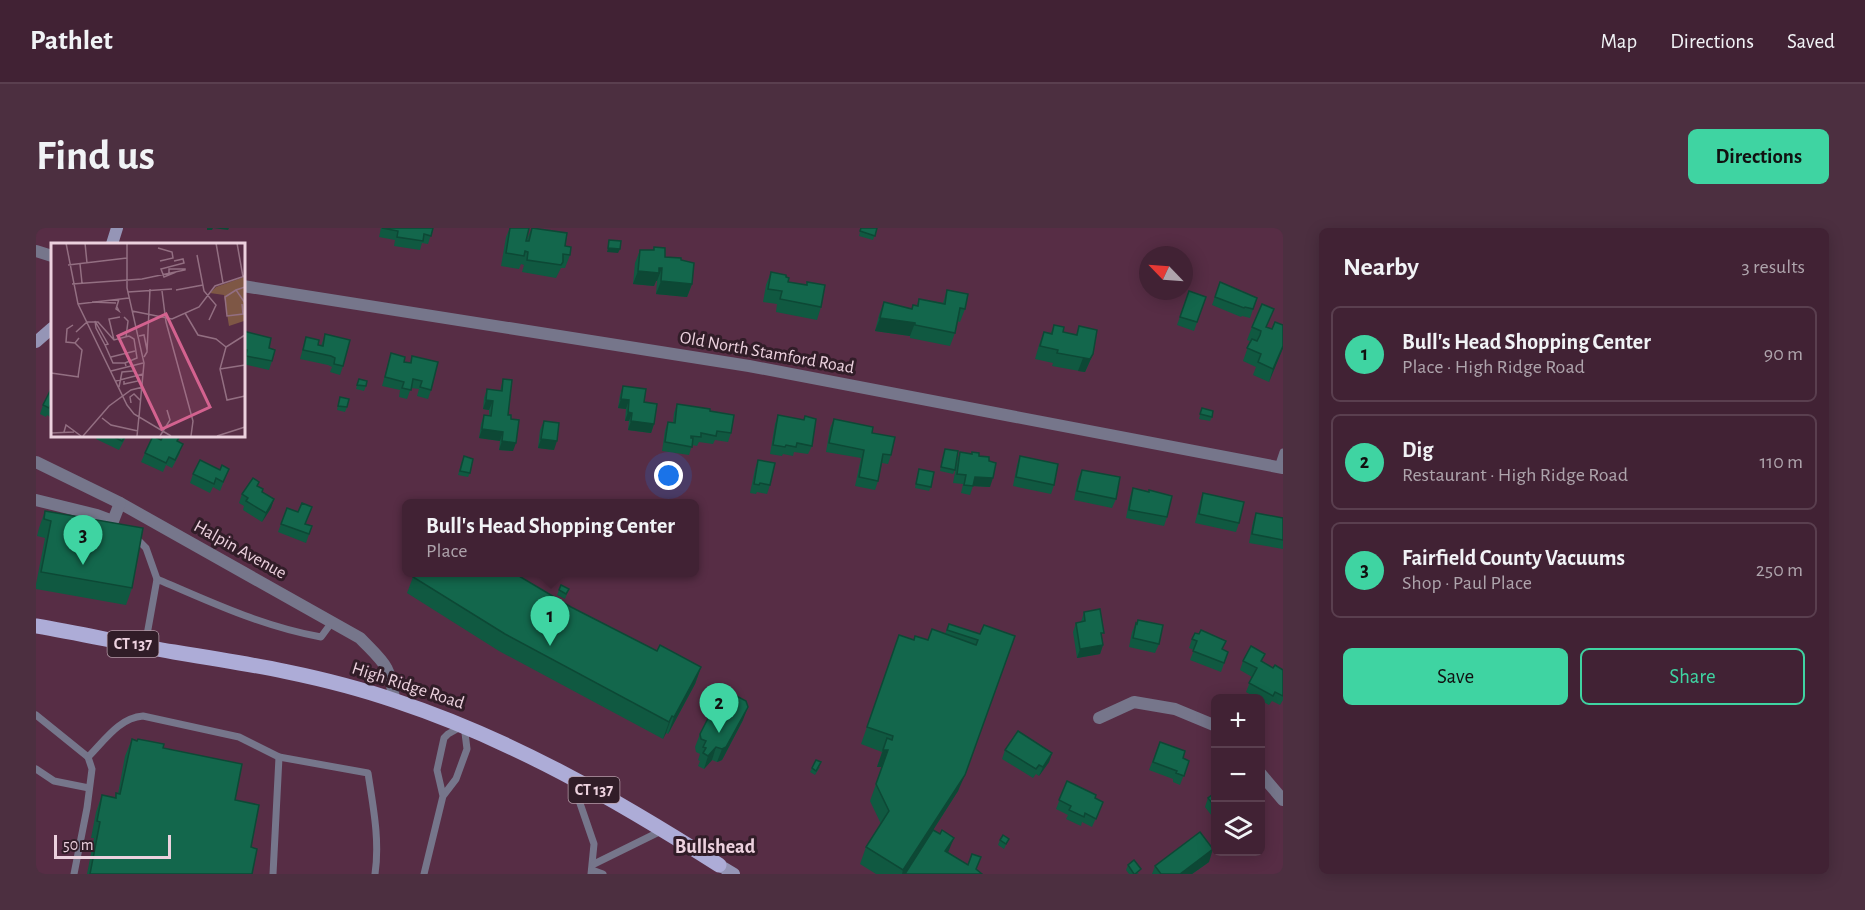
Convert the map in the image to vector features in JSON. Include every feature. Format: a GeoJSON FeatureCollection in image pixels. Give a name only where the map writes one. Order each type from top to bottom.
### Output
{"type":"FeatureCollection","features":[{"type":"Feature","properties":{"kind":"main road","name":"High Ridge Road"},"geometry":{"type":"LineString","coordinates":[[36,626],[319,678],[394,700],[464,725],[572,778],[663,830],[719,871]]}},
{"type":"Feature","properties":{"kind":"street"},"geometry":{"type":"LineString","coordinates":[[112,243],[117,228]]}},
{"type":"Feature","properties":{"kind":"street"},"geometry":{"type":"LineString","coordinates":[[36,251],[51,256]]}},
{"type":"Feature","properties":{"kind":"street","name":"Old North Stamford Road"},"geometry":{"type":"LineString","coordinates":[[244,286],[749,366],[1280,467]]}},
{"type":"Feature","properties":{"kind":"street"},"geometry":{"type":"LineString","coordinates":[[36,342],[51,329]]}},
{"type":"Feature","properties":{"kind":"street","name":"Halpin Avenue"},"geometry":{"type":"LineString","coordinates":[[36,462],[120,502],[360,638],[385,664],[391,675],[394,700]]}},
{"type":"Feature","properties":{"kind":"street"},"geometry":{"type":"LineString","coordinates":[[36,500],[97,515],[118,524],[120,502]]}},
{"type":"Feature","properties":{"kind":"street"},"geometry":{"type":"LineString","coordinates":[[1099,718],[1134,702],[1175,709],[1211,724]]}},
{"type":"Feature","properties":{"kind":"street"},"geometry":{"type":"LineString","coordinates":[[1265,779],[1283,800]]}},
{"type":"Feature","properties":{"kind":"street","name":"High Ridge Road"},"geometry":{"type":"LineString","coordinates":[[719,871],[734,874]]}},
{"type":"Feature","properties":{"kind":"lane"},"geometry":{"type":"LineString","coordinates":[[1280,467],[1283,452]]}},
{"type":"Feature","properties":{"kind":"lane"},"geometry":{"type":"LineString","coordinates":[[130,532],[146,548],[157,579],[145,646]]}},
{"type":"Feature","properties":{"kind":"lane"},"geometry":{"type":"LineString","coordinates":[[157,579],[220,606],[304,634],[321,637],[332,622]]}},
{"type":"Feature","properties":{"kind":"lane"},"geometry":{"type":"LineString","coordinates":[[36,715],[88,757],[92,769],[74,874]]}},
{"type":"Feature","properties":{"kind":"lane"},"geometry":{"type":"LineString","coordinates":[[88,757],[121,723],[143,716],[239,737],[279,757],[368,773],[375,817],[377,862],[375,874]]}},
{"type":"Feature","properties":{"kind":"lane"},"geometry":{"type":"LineString","coordinates":[[424,874],[443,796],[456,779],[466,749],[464,725],[444,738],[437,770],[443,796]]}},
{"type":"Feature","properties":{"kind":"lane"},"geometry":{"type":"LineString","coordinates":[[273,874],[279,757]]}},
{"type":"Feature","properties":{"kind":"lane"},"geometry":{"type":"LineString","coordinates":[[36,769],[54,781],[89,788]]}},
{"type":"Feature","properties":{"kind":"lane"},"geometry":{"type":"LineString","coordinates":[[572,778],[594,844],[592,870]]}},
{"type":"Feature","properties":{"kind":"lane"},"geometry":{"type":"LineString","coordinates":[[592,870],[663,830]]}},
{"type":"Feature","properties":{"kind":"lane"},"geometry":{"type":"LineString","coordinates":[[592,870],[603,874]]}},
{"type":"Feature","properties":{"kind":"building"},"geometry":{"type":"Polygon","coordinates":[[[382,228],[433,228],[431,236],[424,234],[423,241],[397,237],[398,231],[382,228]]]}},
{"type":"Feature","properties":{"kind":"building"},"geometry":{"type":"Polygon","coordinates":[[[510,228],[529,228],[526,241],[529,241],[532,228],[567,233],[565,246],[571,247],[570,255],[563,254],[561,265],[527,260],[528,252],[525,251],[524,256],[506,253],[510,228]]]}},
{"type":"Feature","properties":{"kind":"building"},"geometry":{"type":"Polygon","coordinates":[[[861,228],[877,228],[875,236],[860,231],[861,228]]]}},
{"type":"Feature","properties":{"kind":"building"},"geometry":{"type":"Polygon","coordinates":[[[609,240],[621,241],[620,249],[608,248],[609,240]]]}},
{"type":"Feature","properties":{"kind":"building"},"geometry":{"type":"Polygon","coordinates":[[[654,247],[665,248],[665,257],[681,258],[681,260],[694,263],[692,284],[661,281],[662,268],[659,268],[659,273],[638,271],[640,250],[654,250],[654,247]]]}},
{"type":"Feature","properties":{"kind":"building"},"geometry":{"type":"Polygon","coordinates":[[[771,272],[786,275],[789,278],[788,282],[825,285],[821,307],[780,299],[782,291],[768,289],[771,272]]]}},
{"type":"Feature","properties":{"kind":"building"},"geometry":{"type":"Polygon","coordinates":[[[1220,282],[1257,298],[1253,309],[1215,297],[1220,282]]]}},
{"type":"Feature","properties":{"kind":"building"},"geometry":{"type":"Polygon","coordinates":[[[947,290],[968,294],[965,309],[960,308],[955,333],[915,325],[915,323],[880,318],[884,302],[912,309],[913,305],[918,306],[919,299],[945,304],[947,290]]]}},
{"type":"Feature","properties":{"kind":"building"},"geometry":{"type":"Polygon","coordinates":[[[1193,292],[1206,297],[1197,322],[1180,317],[1186,300],[1193,300],[1193,292]]]}},
{"type":"Feature","properties":{"kind":"building"},"geometry":{"type":"Polygon","coordinates":[[[1262,304],[1274,309],[1266,327],[1272,329],[1275,322],[1283,325],[1283,346],[1273,369],[1258,362],[1261,354],[1247,348],[1252,339],[1257,341],[1260,335],[1261,331],[1252,327],[1262,304]]]}},
{"type":"Feature","properties":{"kind":"building"},"geometry":{"type":"Polygon","coordinates":[[[1054,325],[1064,327],[1063,332],[1077,335],[1079,326],[1097,330],[1090,359],[1057,353],[1058,350],[1040,346],[1044,332],[1052,334],[1054,325]]]}},
{"type":"Feature","properties":{"kind":"building"},"geometry":{"type":"Polygon","coordinates":[[[244,331],[271,338],[269,348],[275,350],[272,361],[246,356],[247,350],[244,349],[244,331]]]}},
{"type":"Feature","properties":{"kind":"building"},"geometry":{"type":"Polygon","coordinates":[[[325,334],[350,340],[343,366],[334,364],[335,358],[331,356],[303,350],[306,337],[319,340],[318,345],[323,346],[325,334]]]}},
{"type":"Feature","properties":{"kind":"building"},"geometry":{"type":"Polygon","coordinates":[[[391,353],[405,357],[404,362],[411,363],[412,356],[438,362],[431,390],[420,387],[422,381],[413,379],[411,390],[402,388],[404,382],[385,377],[391,353]]]}},
{"type":"Feature","properties":{"kind":"building"},"geometry":{"type":"Polygon","coordinates":[[[359,379],[367,381],[366,386],[357,385],[359,379]]]}},
{"type":"Feature","properties":{"kind":"building"},"geometry":{"type":"Polygon","coordinates":[[[503,379],[512,380],[508,415],[511,415],[511,419],[519,420],[516,443],[502,441],[503,432],[482,429],[484,415],[491,416],[493,401],[486,400],[487,389],[502,391],[503,379]]]}},
{"type":"Feature","properties":{"kind":"building"},"geometry":{"type":"Polygon","coordinates":[[[623,386],[646,389],[644,402],[657,404],[654,424],[631,421],[632,413],[628,412],[629,400],[621,399],[623,386]]]}},
{"type":"Feature","properties":{"kind":"building"},"geometry":{"type":"Polygon","coordinates":[[[51,389],[51,406],[49,408],[43,405],[51,389]]]}},
{"type":"Feature","properties":{"kind":"building"},"geometry":{"type":"Polygon","coordinates":[[[340,397],[349,399],[347,407],[338,406],[340,397]]]}},
{"type":"Feature","properties":{"kind":"building"},"geometry":{"type":"Polygon","coordinates":[[[677,404],[734,415],[731,433],[717,431],[716,436],[701,433],[701,437],[691,436],[693,438],[692,447],[665,442],[668,422],[675,423],[677,404]]]}},
{"type":"Feature","properties":{"kind":"building"},"geometry":{"type":"Polygon","coordinates":[[[1202,408],[1213,411],[1212,417],[1200,414],[1202,408]]]}},
{"type":"Feature","properties":{"kind":"building"},"geometry":{"type":"Polygon","coordinates":[[[778,415],[804,420],[805,416],[816,419],[812,446],[797,443],[796,447],[773,445],[778,415]]]}},
{"type":"Feature","properties":{"kind":"building"},"geometry":{"type":"Polygon","coordinates":[[[834,419],[873,427],[872,433],[895,437],[891,455],[883,454],[878,481],[859,477],[864,450],[829,443],[834,419]]]}},
{"type":"Feature","properties":{"kind":"building"},"geometry":{"type":"Polygon","coordinates":[[[544,421],[559,423],[557,441],[541,439],[544,421]]]}},
{"type":"Feature","properties":{"kind":"building"},"geometry":{"type":"Polygon","coordinates":[[[112,436],[125,436],[122,441],[112,436]]]}},
{"type":"Feature","properties":{"kind":"building"},"geometry":{"type":"Polygon","coordinates":[[[153,436],[161,440],[163,436],[180,436],[177,441],[183,444],[175,460],[169,457],[166,463],[145,453],[153,436]]]}},
{"type":"Feature","properties":{"kind":"building"},"geometry":{"type":"Polygon","coordinates":[[[945,449],[958,451],[955,470],[941,467],[945,449]]]}},
{"type":"Feature","properties":{"kind":"building"},"geometry":{"type":"Polygon","coordinates":[[[960,452],[979,453],[979,456],[989,457],[989,461],[996,463],[993,478],[975,477],[973,486],[964,485],[966,475],[957,474],[960,452]]]}},
{"type":"Feature","properties":{"kind":"building"},"geometry":{"type":"Polygon","coordinates":[[[464,456],[473,459],[470,473],[460,471],[464,456]]]}},
{"type":"Feature","properties":{"kind":"building"},"geometry":{"type":"Polygon","coordinates":[[[1020,456],[1058,464],[1054,485],[1016,477],[1020,456]]]}},
{"type":"Feature","properties":{"kind":"building"},"geometry":{"type":"Polygon","coordinates":[[[200,460],[220,470],[222,465],[229,469],[223,482],[216,478],[214,484],[193,474],[200,460]]]}},
{"type":"Feature","properties":{"kind":"building"},"geometry":{"type":"Polygon","coordinates":[[[758,460],[775,463],[770,485],[754,484],[758,460]]]}},
{"type":"Feature","properties":{"kind":"building"},"geometry":{"type":"Polygon","coordinates":[[[919,469],[934,472],[931,487],[916,484],[919,469]]]}},
{"type":"Feature","properties":{"kind":"building"},"geometry":{"type":"Polygon","coordinates":[[[1082,470],[1120,477],[1116,499],[1077,491],[1082,470]]]}},
{"type":"Feature","properties":{"kind":"building"},"geometry":{"type":"Polygon","coordinates":[[[253,478],[259,482],[257,486],[263,489],[262,492],[274,499],[266,513],[246,501],[248,498],[242,494],[253,478]]]}},
{"type":"Feature","properties":{"kind":"building"},"geometry":{"type":"Polygon","coordinates":[[[1133,488],[1172,496],[1167,517],[1129,510],[1133,488]]]}},
{"type":"Feature","properties":{"kind":"building"},"geometry":{"type":"Polygon","coordinates":[[[1203,493],[1244,502],[1239,523],[1199,514],[1203,493]]]}},
{"type":"Feature","properties":{"kind":"building"},"geometry":{"type":"Polygon","coordinates":[[[302,503],[312,507],[305,524],[312,526],[309,534],[281,524],[287,508],[298,512],[302,503]]]}},
{"type":"Feature","properties":{"kind":"building"},"geometry":{"type":"Polygon","coordinates":[[[45,511],[143,528],[132,588],[41,572],[51,521],[44,519],[45,511]]]}},
{"type":"Feature","properties":{"kind":"building"},"geometry":{"type":"Polygon","coordinates":[[[1256,513],[1283,518],[1283,540],[1252,534],[1256,513]]]}},
{"type":"Feature","properties":{"kind":"building"},"geometry":{"type":"Polygon","coordinates":[[[413,577],[521,577],[571,607],[657,651],[660,645],[701,667],[674,717],[672,716],[669,722],[505,634],[413,577]]]}},
{"type":"Feature","properties":{"kind":"building"},"geometry":{"type":"Polygon","coordinates":[[[561,585],[569,589],[566,594],[559,590],[561,585]]]}},
{"type":"Feature","properties":{"kind":"building"},"geometry":{"type":"Polygon","coordinates":[[[1100,609],[1104,633],[1101,633],[1103,645],[1080,649],[1076,623],[1085,621],[1084,612],[1100,609]]]}},
{"type":"Feature","properties":{"kind":"building"},"geometry":{"type":"Polygon","coordinates":[[[1138,620],[1163,625],[1159,644],[1133,638],[1138,620]]]}},
{"type":"Feature","properties":{"kind":"building"},"geometry":{"type":"Polygon","coordinates":[[[949,624],[980,634],[984,625],[1015,636],[965,775],[903,870],[866,847],[889,811],[876,784],[888,750],[883,750],[887,738],[892,740],[893,736],[867,727],[899,635],[914,640],[915,636],[928,640],[932,629],[976,645],[978,640],[947,630],[949,624]]]}},
{"type":"Feature","properties":{"kind":"building"},"geometry":{"type":"Polygon","coordinates":[[[1201,630],[1226,641],[1222,649],[1228,652],[1224,663],[1193,651],[1197,641],[1192,639],[1195,633],[1199,634],[1201,630]]]}},
{"type":"Feature","properties":{"kind":"building"},"geometry":{"type":"Polygon","coordinates":[[[1251,646],[1265,654],[1261,661],[1273,668],[1275,665],[1283,670],[1283,696],[1275,692],[1273,696],[1249,683],[1257,668],[1243,661],[1251,646]]]}},
{"type":"Feature","properties":{"kind":"building"},"geometry":{"type":"Polygon","coordinates":[[[727,691],[746,701],[748,707],[726,747],[722,749],[716,747],[708,756],[703,753],[706,741],[701,739],[700,734],[721,693],[727,691]]]}},
{"type":"Feature","properties":{"kind":"building"},"geometry":{"type":"Polygon","coordinates":[[[1018,731],[1052,753],[1043,767],[1039,765],[1036,769],[1005,750],[1018,731]]]}},
{"type":"Feature","properties":{"kind":"building"},"geometry":{"type":"Polygon","coordinates":[[[132,739],[164,744],[163,748],[242,764],[235,800],[259,805],[251,847],[257,849],[252,874],[90,874],[100,822],[97,821],[102,795],[116,798],[116,793],[120,794],[132,739]]]}},
{"type":"Feature","properties":{"kind":"building"},"geometry":{"type":"Polygon","coordinates":[[[1160,742],[1185,751],[1183,758],[1189,761],[1184,776],[1153,762],[1160,742]]]}},
{"type":"Feature","properties":{"kind":"building"},"geometry":{"type":"Polygon","coordinates":[[[816,760],[821,762],[816,771],[812,768],[816,760]]]}},
{"type":"Feature","properties":{"kind":"building"},"geometry":{"type":"Polygon","coordinates":[[[1067,781],[1096,795],[1095,798],[1103,802],[1096,819],[1085,813],[1084,817],[1069,810],[1071,806],[1059,800],[1067,781]]]}},
{"type":"Feature","properties":{"kind":"building"},"geometry":{"type":"Polygon","coordinates":[[[933,830],[940,834],[942,830],[954,838],[945,851],[968,865],[972,854],[981,857],[976,869],[982,874],[905,874],[933,830]]]}},
{"type":"Feature","properties":{"kind":"building"},"geometry":{"type":"Polygon","coordinates":[[[1200,832],[1211,846],[1211,851],[1180,874],[1161,874],[1155,866],[1200,832]]]}},
{"type":"Feature","properties":{"kind":"building"},"geometry":{"type":"Polygon","coordinates":[[[1003,835],[1009,839],[1006,844],[1000,840],[1003,835]]]}},
{"type":"Feature","properties":{"kind":"building"},"geometry":{"type":"Polygon","coordinates":[[[1134,860],[1141,869],[1135,874],[1128,865],[1134,860]]]}},
{"type":"Feature","properties":{"kind":"place","name":"Fairfield County Vacuums"},"geometry":{"type":"Point","coordinates":[83,565]}},
{"type":"Feature","properties":{"kind":"place","name":"Bull's Head Shopping Center"},"geometry":{"type":"Point","coordinates":[550,646]}},
{"type":"Feature","properties":{"kind":"place","name":"Dig"},"geometry":{"type":"Point","coordinates":[719,733]}},
{"type":"Feature","properties":{"kind":"district","name":"Bullshead"},"geometry":{"type":"Point","coordinates":[715,847]}}]}
